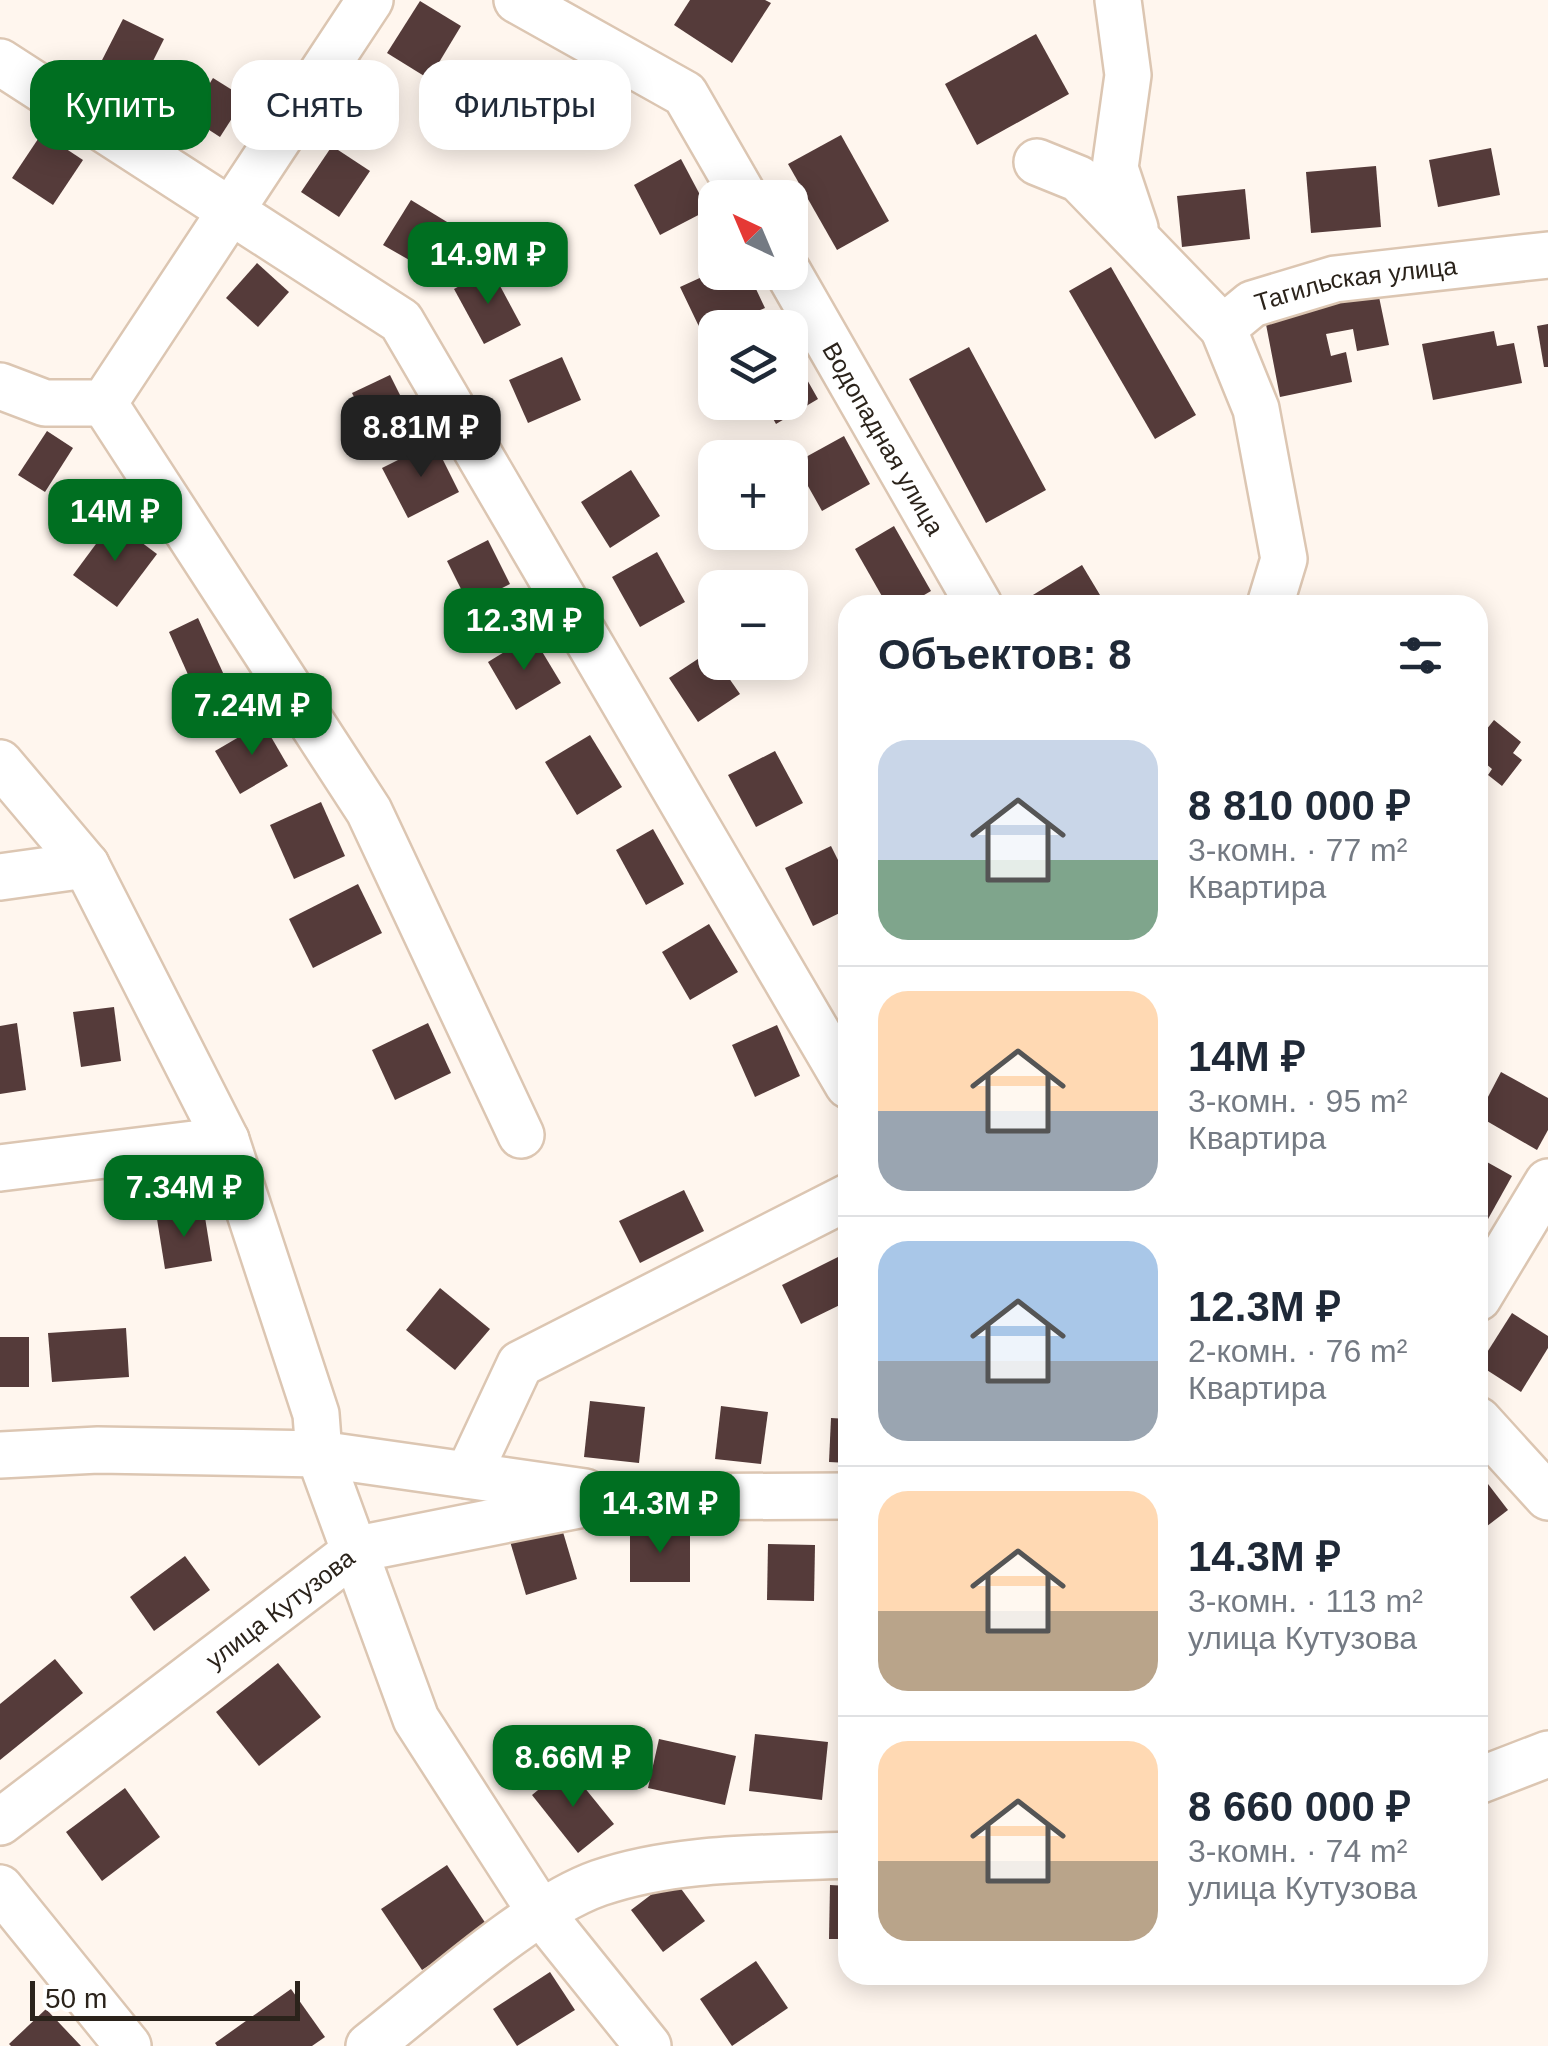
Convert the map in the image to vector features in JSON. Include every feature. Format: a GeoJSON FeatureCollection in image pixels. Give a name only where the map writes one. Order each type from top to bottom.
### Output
{"type":"FeatureCollection","features":[{"type":"Feature","properties":{"kind":"street"},"geometry":{"type":"LineString","coordinates":[[104,403],[370,0]]}},
{"type":"Feature","properties":{"kind":"street"},"geometry":{"type":"LineString","coordinates":[[517,0],[580,15],[686,94],[735,180]]}},
{"type":"Feature","properties":{"kind":"street"},"geometry":{"type":"LineString","coordinates":[[1118,0],[1128,75],[1114,168],[1140,244]]}},
{"type":"Feature","properties":{"kind":"street"},"geometry":{"type":"LineString","coordinates":[[0,62],[401,321],[838,1068]]}},
{"type":"Feature","properties":{"kind":"street"},"geometry":{"type":"LineString","coordinates":[[1037,162],[1079,179],[1223,328]]}},
{"type":"Feature","properties":{"kind":"street","name":"Тагильская улица"},"geometry":{"type":"LineString","coordinates":[[1273,595],[1284,559],[1256,410],[1223,328],[1252,304],[1335,279],[1548,255]]}},
{"type":"Feature","properties":{"kind":"street","name":"Водопадная улица"},"geometry":{"type":"LineString","coordinates":[[798,290],[973,595]]}},
{"type":"Feature","properties":{"kind":"street"},"geometry":{"type":"LineString","coordinates":[[0,386],[45,403],[104,403]]}},
{"type":"Feature","properties":{"kind":"street"},"geometry":{"type":"LineString","coordinates":[[104,403],[369,812],[521,1135]]}},
{"type":"Feature","properties":{"kind":"street"},"geometry":{"type":"LineString","coordinates":[[0,763],[86,866],[226,1140],[316,1414],[319,1454],[358,1549],[416,1719],[541,1913],[648,2046]]}},
{"type":"Feature","properties":{"kind":"street"},"geometry":{"type":"LineString","coordinates":[[0,877],[86,866]]}},
{"type":"Feature","properties":{"kind":"street"},"geometry":{"type":"LineString","coordinates":[[0,1168],[226,1140]]}},
{"type":"Feature","properties":{"kind":"street"},"geometry":{"type":"LineString","coordinates":[[1488,1281],[1548,1182]]}},
{"type":"Feature","properties":{"kind":"street"},"geometry":{"type":"LineString","coordinates":[[468,1475],[520,1364],[838,1202]]}},
{"type":"Feature","properties":{"kind":"street"},"geometry":{"type":"LineString","coordinates":[[1488,1431],[1548,1498]]}},
{"type":"Feature","properties":{"kind":"street"},"geometry":{"type":"LineString","coordinates":[[0,1455],[98,1450],[319,1454],[619,1496]]}},
{"type":"Feature","properties":{"kind":"street","name":"улица Кутузова"},"geometry":{"type":"LineString","coordinates":[[0,1822],[358,1549],[619,1496],[838,1496]]}},
{"type":"Feature","properties":{"kind":"street"},"geometry":{"type":"LineString","coordinates":[[1488,1777],[1548,1754]]}},
{"type":"Feature","properties":{"kind":"street"},"geometry":{"type":"LineString","coordinates":[[370,2046],[541,1913],[598,1884],[688,1863],[838,1856]]}},
{"type":"Feature","properties":{"kind":"street"},"geometry":{"type":"LineString","coordinates":[[0,1888],[128,2046]]}},
{"type":"Feature","properties":{"kind":"building"},"geometry":{"type":"Polygon","coordinates":[[[690,0],[771,3],[732,63],[674,25],[690,0]]]}},
{"type":"Feature","properties":{"kind":"building"},"geometry":{"type":"Polygon","coordinates":[[[420,1],[461,26],[440,60],[419,60],[419,73],[387,53],[420,1]]]}},
{"type":"Feature","properties":{"kind":"building"},"geometry":{"type":"Polygon","coordinates":[[[123,19],[164,39],[154,60],[102,60],[123,19]]]}},
{"type":"Feature","properties":{"kind":"building"},"geometry":{"type":"Polygon","coordinates":[[[1036,34],[1069,94],[977,145],[945,84],[1036,34]]]}},
{"type":"Feature","properties":{"kind":"building"},"geometry":{"type":"Polygon","coordinates":[[[213,78],[231,89],[231,120],[220,137],[211,131],[213,78]]]}},
{"type":"Feature","properties":{"kind":"building"},"geometry":{"type":"Polygon","coordinates":[[[841,135],[889,221],[837,250],[808,199],[808,180],[797,180],[788,164],[841,135]]]}},
{"type":"Feature","properties":{"kind":"building"},"geometry":{"type":"Polygon","coordinates":[[[1491,148],[1500,195],[1438,207],[1429,160],[1491,148]]]}},
{"type":"Feature","properties":{"kind":"building"},"geometry":{"type":"Polygon","coordinates":[[[31,150],[68,150],[83,160],[53,205],[12,178],[31,150]]]}},
{"type":"Feature","properties":{"kind":"building"},"geometry":{"type":"Polygon","coordinates":[[[329,150],[338,150],[370,171],[339,217],[301,192],[329,150]]]}},
{"type":"Feature","properties":{"kind":"building"},"geometry":{"type":"Polygon","coordinates":[[[681,159],[698,191],[698,215],[660,235],[634,185],[681,159]]]}},
{"type":"Feature","properties":{"kind":"building"},"geometry":{"type":"Polygon","coordinates":[[[1376,166],[1381,227],[1311,233],[1306,172],[1376,166]]]}},
{"type":"Feature","properties":{"kind":"building"},"geometry":{"type":"Polygon","coordinates":[[[1245,189],[1250,239],[1182,247],[1177,196],[1245,189]]]}},
{"type":"Feature","properties":{"kind":"building"},"geometry":{"type":"Polygon","coordinates":[[[411,200],[452,225],[425,269],[383,245],[411,200]]]}},
{"type":"Feature","properties":{"kind":"building"},"geometry":{"type":"Polygon","coordinates":[[[257,263],[289,292],[258,327],[226,298],[257,263]]]}},
{"type":"Feature","properties":{"kind":"building"},"geometry":{"type":"Polygon","coordinates":[[[1111,267],[1196,415],[1155,439],[1069,291],[1111,267]]]}},
{"type":"Feature","properties":{"kind":"building"},"geometry":{"type":"Polygon","coordinates":[[[491,269],[521,325],[484,344],[454,289],[491,269]]]}},
{"type":"Feature","properties":{"kind":"building"},"geometry":{"type":"Polygon","coordinates":[[[698,279],[698,290],[756,290],[765,308],[698,310],[698,324],[680,287],[698,279]]]}},
{"type":"Feature","properties":{"kind":"building"},"geometry":{"type":"Polygon","coordinates":[[[1378,292],[1389,345],[1357,351],[1353,329],[1326,334],[1331,356],[1346,352],[1352,382],[1280,397],[1264,314],[1378,292]]]}},
{"type":"Feature","properties":{"kind":"building"},"geometry":{"type":"Polygon","coordinates":[[[1548,324],[1548,367],[1544,367],[1537,326],[1548,324]]]}},
{"type":"Feature","properties":{"kind":"building"},"geometry":{"type":"Polygon","coordinates":[[[1494,331],[1497,346],[1514,343],[1522,383],[1433,400],[1422,344],[1494,331]]]}},
{"type":"Feature","properties":{"kind":"building"},"geometry":{"type":"Polygon","coordinates":[[[969,347],[1046,490],[986,523],[909,379],[969,347]]]}},
{"type":"Feature","properties":{"kind":"building"},"geometry":{"type":"Polygon","coordinates":[[[562,357],[581,400],[528,423],[509,380],[562,357]]]}},
{"type":"Feature","properties":{"kind":"building"},"geometry":{"type":"Polygon","coordinates":[[[390,375],[412,419],[375,438],[352,393],[390,375]]]}},
{"type":"Feature","properties":{"kind":"building"},"geometry":{"type":"Polygon","coordinates":[[[808,381],[818,399],[808,405],[808,381]]]}},
{"type":"Feature","properties":{"kind":"building"},"geometry":{"type":"Polygon","coordinates":[[[47,431],[73,448],[45,492],[18,475],[47,431]]]}},
{"type":"Feature","properties":{"kind":"building"},"geometry":{"type":"Polygon","coordinates":[[[844,436],[870,484],[822,511],[808,486],[808,456],[844,436]]]}},
{"type":"Feature","properties":{"kind":"building"},"geometry":{"type":"Polygon","coordinates":[[[434,442],[459,492],[408,518],[382,468],[434,442]]]}},
{"type":"Feature","properties":{"kind":"building"},"geometry":{"type":"Polygon","coordinates":[[[631,470],[660,516],[610,548],[581,502],[631,470]]]}},
{"type":"Feature","properties":{"kind":"building"},"geometry":{"type":"Polygon","coordinates":[[[113,521],[157,554],[117,607],[73,575],[113,521]]]}},
{"type":"Feature","properties":{"kind":"building"},"geometry":{"type":"Polygon","coordinates":[[[894,526],[931,591],[924,595],[881,595],[855,549],[894,526]]]}},
{"type":"Feature","properties":{"kind":"building"},"geometry":{"type":"Polygon","coordinates":[[[488,540],[510,584],[469,605],[447,561],[488,540]]]}},
{"type":"Feature","properties":{"kind":"building"},"geometry":{"type":"Polygon","coordinates":[[[657,552],[685,602],[640,627],[612,577],[657,552]]]}},
{"type":"Feature","properties":{"kind":"building"},"geometry":{"type":"Polygon","coordinates":[[[1082,565],[1100,595],[1033,595],[1082,565]]]}},
{"type":"Feature","properties":{"kind":"building"},"geometry":{"type":"Polygon","coordinates":[[[198,618],[224,675],[194,688],[169,632],[198,618]]]}},
{"type":"Feature","properties":{"kind":"building"},"geometry":{"type":"Polygon","coordinates":[[[532,635],[561,683],[516,710],[488,662],[532,635]]]}},
{"type":"Feature","properties":{"kind":"building"},"geometry":{"type":"Polygon","coordinates":[[[698,659],[698,680],[730,680],[740,694],[698,722],[669,678],[698,659]]]}},
{"type":"Feature","properties":{"kind":"building"},"geometry":{"type":"Polygon","coordinates":[[[1494,720],[1521,742],[1513,753],[1522,760],[1502,786],[1488,775],[1492,769],[1488,766],[1488,728],[1494,720]]]}},
{"type":"Feature","properties":{"kind":"building"},"geometry":{"type":"Polygon","coordinates":[[[263,723],[288,766],[240,794],[215,751],[263,723]]]}},
{"type":"Feature","properties":{"kind":"building"},"geometry":{"type":"Polygon","coordinates":[[[590,735],[622,787],[577,815],[545,762],[590,735]]]}},
{"type":"Feature","properties":{"kind":"building"},"geometry":{"type":"Polygon","coordinates":[[[775,751],[803,803],[756,827],[728,775],[775,751]]]}},
{"type":"Feature","properties":{"kind":"building"},"geometry":{"type":"Polygon","coordinates":[[[321,802],[345,856],[294,879],[270,825],[321,802]]]}},
{"type":"Feature","properties":{"kind":"building"},"geometry":{"type":"Polygon","coordinates":[[[653,829],[684,884],[646,905],[616,850],[653,829]]]}},
{"type":"Feature","properties":{"kind":"building"},"geometry":{"type":"Polygon","coordinates":[[[831,846],[838,860],[838,914],[813,926],[785,868],[831,846]]]}},
{"type":"Feature","properties":{"kind":"building"},"geometry":{"type":"Polygon","coordinates":[[[358,884],[382,933],[313,968],[289,919],[358,884]]]}},
{"type":"Feature","properties":{"kind":"building"},"geometry":{"type":"Polygon","coordinates":[[[709,924],[738,972],[690,1000],[662,952],[709,924]]]}},
{"type":"Feature","properties":{"kind":"building"},"geometry":{"type":"Polygon","coordinates":[[[114,1007],[121,1061],[81,1067],[73,1012],[114,1007]]]}},
{"type":"Feature","properties":{"kind":"building"},"geometry":{"type":"Polygon","coordinates":[[[17,1023],[26,1090],[0,1094],[0,1026],[17,1023]]]}},
{"type":"Feature","properties":{"kind":"building"},"geometry":{"type":"Polygon","coordinates":[[[428,1023],[451,1073],[395,1100],[372,1050],[428,1023]]]}},
{"type":"Feature","properties":{"kind":"building"},"geometry":{"type":"Polygon","coordinates":[[[777,1025],[800,1076],[755,1097],[732,1045],[777,1025]]]}},
{"type":"Feature","properties":{"kind":"building"},"geometry":{"type":"Polygon","coordinates":[[[1501,1072],[1548,1098],[1548,1130],[1537,1150],[1488,1122],[1488,1097],[1501,1072]]]}},
{"type":"Feature","properties":{"kind":"building"},"geometry":{"type":"Polygon","coordinates":[[[1488,1163],[1512,1176],[1488,1219],[1488,1163]]]}},
{"type":"Feature","properties":{"kind":"building"},"geometry":{"type":"Polygon","coordinates":[[[684,1190],[704,1231],[640,1263],[619,1221],[684,1190]]]}},
{"type":"Feature","properties":{"kind":"building"},"geometry":{"type":"Polygon","coordinates":[[[204,1211],[212,1261],[165,1269],[157,1219],[204,1211]]]}},
{"type":"Feature","properties":{"kind":"building"},"geometry":{"type":"Polygon","coordinates":[[[838,1257],[838,1306],[801,1324],[782,1285],[838,1257]]]}},
{"type":"Feature","properties":{"kind":"building"},"geometry":{"type":"Polygon","coordinates":[[[440,1288],[490,1329],[455,1370],[406,1330],[440,1288]]]}},
{"type":"Feature","properties":{"kind":"building"},"geometry":{"type":"Polygon","coordinates":[[[1512,1313],[1548,1336],[1548,1348],[1521,1392],[1488,1371],[1488,1351],[1512,1313]]]}},
{"type":"Feature","properties":{"kind":"building"},"geometry":{"type":"Polygon","coordinates":[[[126,1328],[129,1377],[52,1382],[48,1333],[126,1328]]]}},
{"type":"Feature","properties":{"kind":"building"},"geometry":{"type":"Polygon","coordinates":[[[0,1337],[29,1337],[29,1387],[0,1387],[0,1337]]]}},
{"type":"Feature","properties":{"kind":"building"},"geometry":{"type":"Polygon","coordinates":[[[590,1401],[645,1407],[639,1463],[584,1457],[590,1401]]]}},
{"type":"Feature","properties":{"kind":"building"},"geometry":{"type":"Polygon","coordinates":[[[721,1406],[768,1412],[761,1464],[715,1459],[721,1406]]]}},
{"type":"Feature","properties":{"kind":"building"},"geometry":{"type":"Polygon","coordinates":[[[831,1418],[838,1418],[838,1462],[829,1462],[831,1418]]]}},
{"type":"Feature","properties":{"kind":"building"},"geometry":{"type":"Polygon","coordinates":[[[1488,1484],[1508,1510],[1488,1525],[1488,1484]]]}},
{"type":"Feature","properties":{"kind":"building"},"geometry":{"type":"Polygon","coordinates":[[[560,1522],[577,1579],[526,1595],[509,1538],[560,1522]]]}},
{"type":"Feature","properties":{"kind":"building"},"geometry":{"type":"Polygon","coordinates":[[[630,1530],[690,1530],[690,1582],[630,1582],[630,1530]]]}},
{"type":"Feature","properties":{"kind":"building"},"geometry":{"type":"Polygon","coordinates":[[[768,1544],[815,1545],[814,1601],[767,1600],[768,1544]]]}},
{"type":"Feature","properties":{"kind":"building"},"geometry":{"type":"Polygon","coordinates":[[[185,1556],[210,1590],[154,1631],[130,1597],[185,1556]]]}},
{"type":"Feature","properties":{"kind":"building"},"geometry":{"type":"Polygon","coordinates":[[[55,1659],[83,1693],[0,1760],[0,1704],[55,1659]]]}},
{"type":"Feature","properties":{"kind":"building"},"geometry":{"type":"Polygon","coordinates":[[[278,1663],[321,1717],[259,1766],[216,1712],[278,1663]]]}},
{"type":"Feature","properties":{"kind":"building"},"geometry":{"type":"Polygon","coordinates":[[[755,1734],[828,1742],[822,1800],[749,1791],[755,1734]]]}},
{"type":"Feature","properties":{"kind":"building"},"geometry":{"type":"Polygon","coordinates":[[[659,1739],[736,1756],[725,1805],[648,1788],[659,1739]]]}},
{"type":"Feature","properties":{"kind":"building"},"geometry":{"type":"Polygon","coordinates":[[[567,1766],[614,1824],[578,1853],[532,1795],[567,1766]]]}},
{"type":"Feature","properties":{"kind":"building"},"geometry":{"type":"Polygon","coordinates":[[[125,1788],[160,1837],[102,1881],[66,1832],[125,1788]]]}},
{"type":"Feature","properties":{"kind":"building"},"geometry":{"type":"Polygon","coordinates":[[[447,1865],[488,1927],[422,1970],[381,1909],[447,1865]]]}},
{"type":"Feature","properties":{"kind":"building"},"geometry":{"type":"Polygon","coordinates":[[[673,1878],[705,1921],[663,1952],[631,1910],[673,1878]]]}},
{"type":"Feature","properties":{"kind":"building"},"geometry":{"type":"Polygon","coordinates":[[[830,1885],[838,1885],[838,1939],[829,1939],[830,1885]]]}},
{"type":"Feature","properties":{"kind":"building"},"geometry":{"type":"Polygon","coordinates":[[[756,1961],[788,2008],[732,2046],[700,1999],[756,1961]]]}},
{"type":"Feature","properties":{"kind":"building"},"geometry":{"type":"Polygon","coordinates":[[[550,1972],[575,2010],[517,2046],[493,2009],[550,1972]]]}},
{"type":"Feature","properties":{"kind":"building"},"geometry":{"type":"Polygon","coordinates":[[[291,1989],[325,2037],[312,2046],[217,2046],[215,2043],[291,1989]]]}},
{"type":"Feature","properties":{"kind":"building"},"geometry":{"type":"Polygon","coordinates":[[[46,2009],[81,2046],[9,2044],[46,2009]]]}}]}
